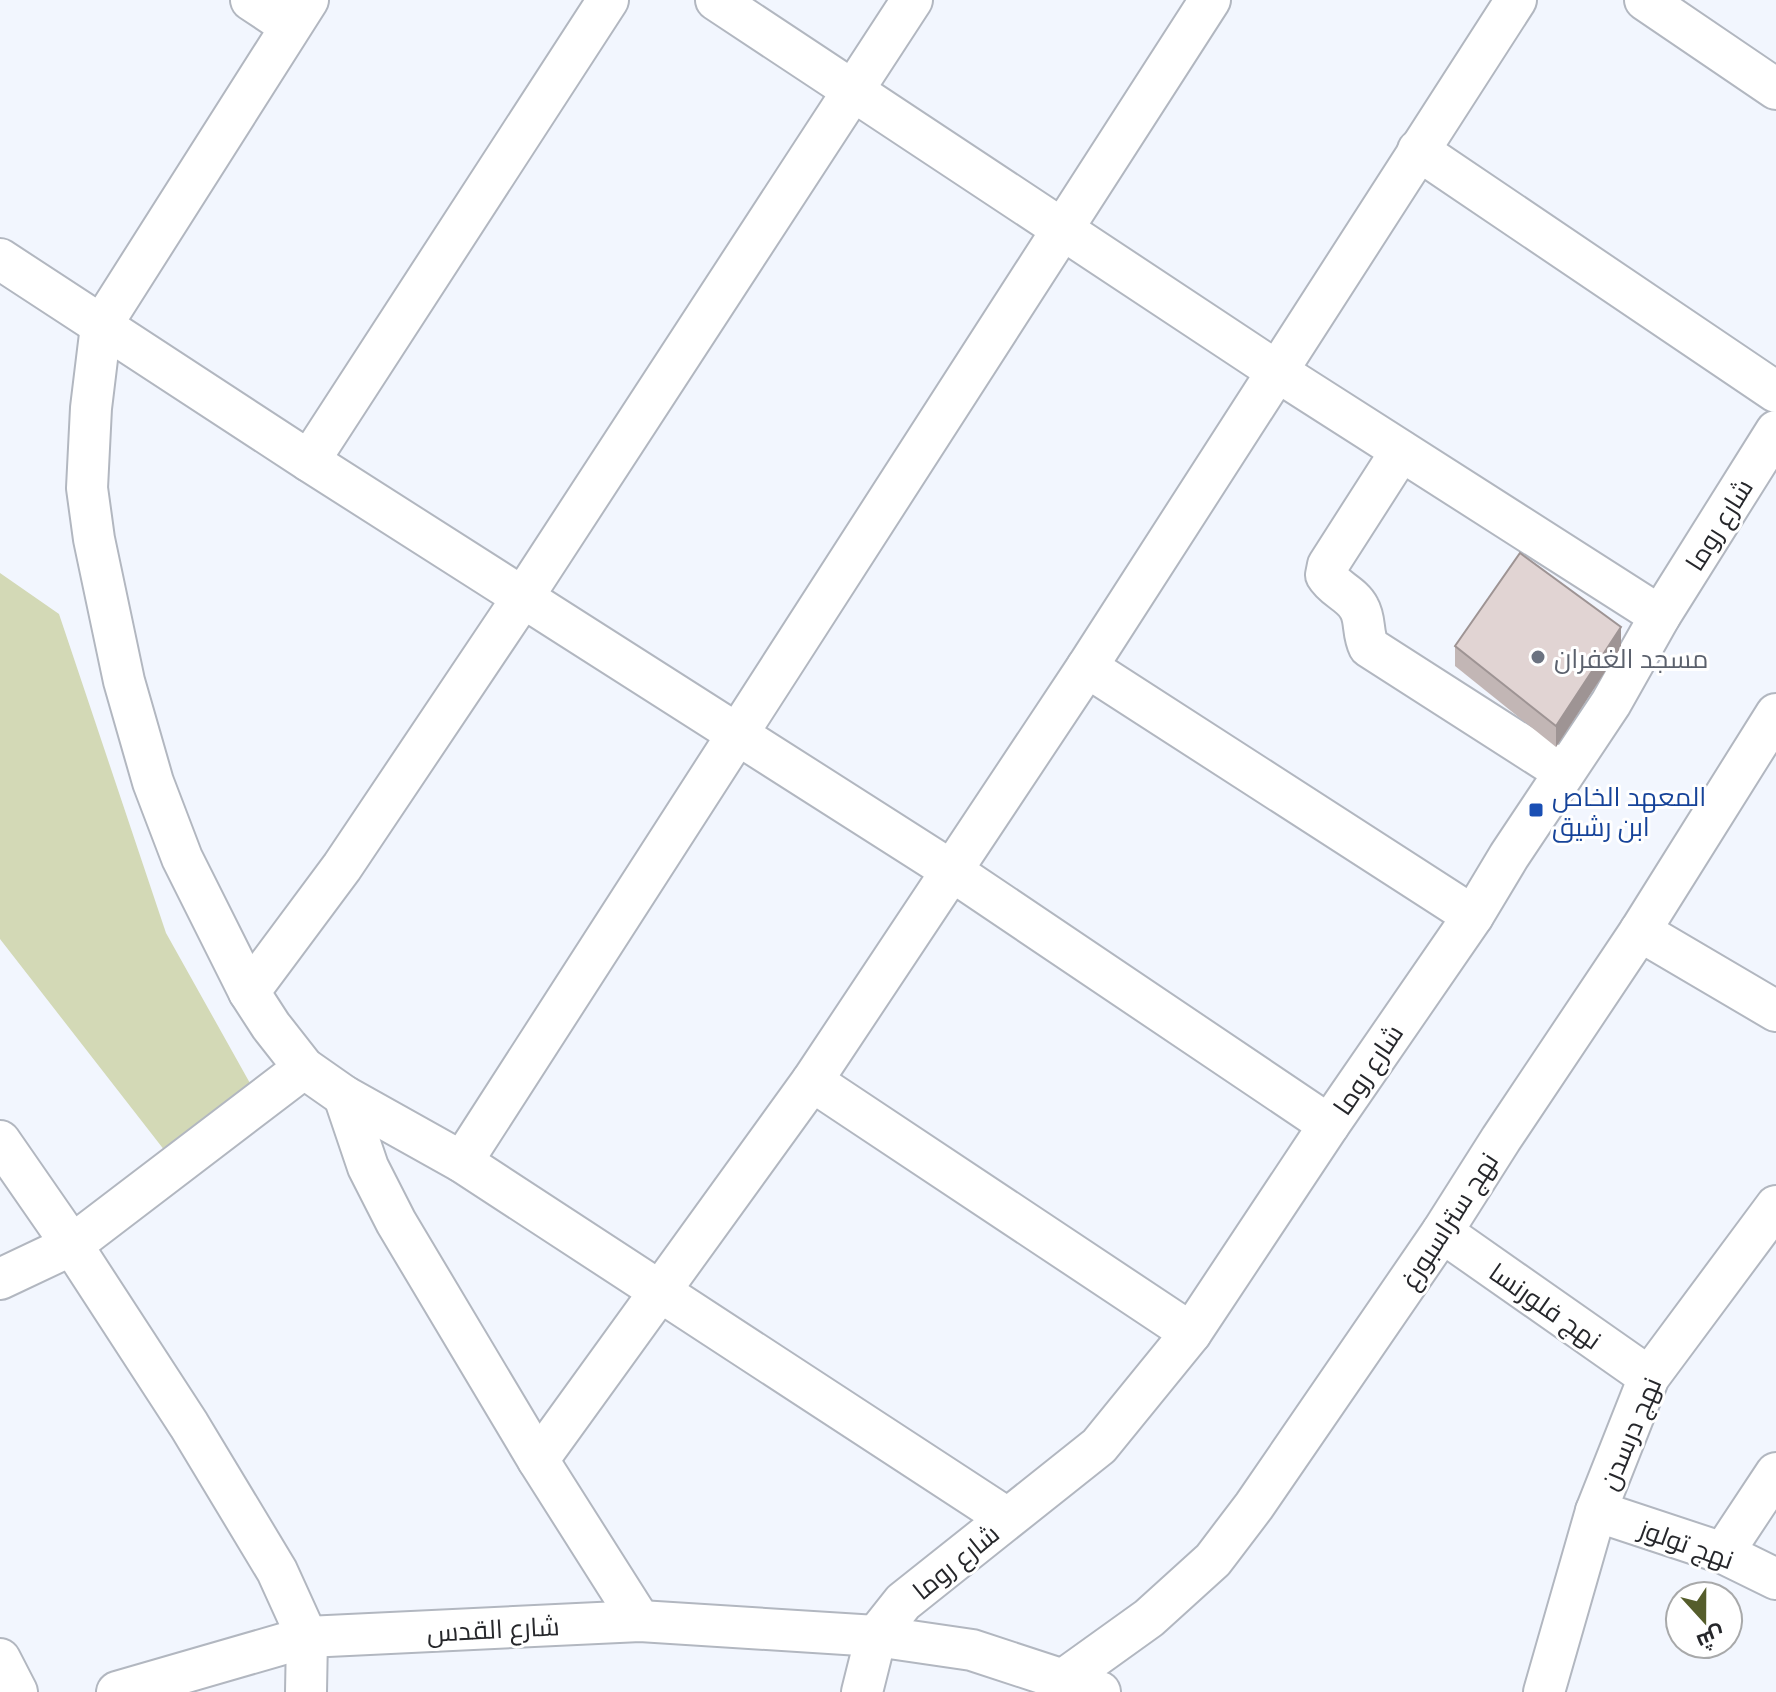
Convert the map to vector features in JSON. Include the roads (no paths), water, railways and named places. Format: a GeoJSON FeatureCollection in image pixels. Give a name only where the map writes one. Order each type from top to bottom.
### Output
{"type":"FeatureCollection","features":[{"type":"Feature","properties":{"kind":"street"},"geometry":{"type":"LineString","coordinates":[[251,0],[299,13],[101,326],[91,408],[87,488],[105,598],[124,681],[158,795],[182,858],[249,992],[304,1068],[344,1096],[462,1162],[1007,1518]]}},
{"type":"Feature","properties":{"kind":"street"},"geometry":{"type":"LineString","coordinates":[[568,0],[580,41]]}},
{"type":"Feature","properties":{"kind":"street"},"geometry":{"type":"LineString","coordinates":[[309,461],[608,0]]}},
{"type":"Feature","properties":{"kind":"street"},"geometry":{"type":"LineString","coordinates":[[716,0],[1278,372],[1660,616]]}},
{"type":"Feature","properties":{"kind":"street"},"geometry":{"type":"LineString","coordinates":[[249,992],[342,867],[523,597],[912,0]]}},
{"type":"Feature","properties":{"kind":"street"},"geometry":{"type":"LineString","coordinates":[[462,1162],[1210,0]]}},
{"type":"Feature","properties":{"kind":"street"},"geometry":{"type":"LineString","coordinates":[[538,1460],[812,1081],[1087,667],[1516,0]]}},
{"type":"Feature","properties":{"kind":"street"},"geometry":{"type":"LineString","coordinates":[[1645,0],[1776,89]]}},
{"type":"Feature","properties":{"kind":"street"},"geometry":{"type":"LineString","coordinates":[[1418,150],[1776,392]]}},
{"type":"Feature","properties":{"kind":"street"},"geometry":{"type":"LineString","coordinates":[[0,259],[309,461],[952,871],[1329,1125]]}},
{"type":"Feature","properties":{"kind":"street","name":"شارع روما"},"geometry":{"type":"LineString","coordinates":[[876,1636],[903,1602],[1099,1446],[1191,1333],[1473,916],[1611,703],[1660,616],[1776,431]]}},
{"type":"Feature","properties":{"kind":"street"},"geometry":{"type":"LineString","coordinates":[[1401,451],[1328,565],[1326,575],[1331,584],[1358,604],[1363,636],[1369,647],[1564,772]]}},
{"type":"Feature","properties":{"kind":"street"},"geometry":{"type":"LineString","coordinates":[[1087,667],[1473,916]]}},
{"type":"Feature","properties":{"kind":"street","name":"نهج ستراسبورغ"},"geometry":{"type":"LineString","coordinates":[[1082,1686],[1149,1618],[1213,1560],[1254,1506],[1442,1232],[1640,931],[1776,714]]}},
{"type":"Feature","properties":{"kind":"street"},"geometry":{"type":"LineString","coordinates":[[1640,931],[1771,994]]}},
{"type":"Feature","properties":{"kind":"street"},"geometry":{"type":"LineString","coordinates":[[0,1279],[72,1245],[304,1068]]}},
{"type":"Feature","properties":{"kind":"street"},"geometry":{"type":"LineString","coordinates":[[812,1081],[1191,1333]]}},
{"type":"Feature","properties":{"kind":"street"},"geometry":{"type":"LineString","coordinates":[[344,1096],[368,1167],[396,1222],[538,1460],[640,1621]]}},
{"type":"Feature","properties":{"kind":"street"},"geometry":{"type":"LineString","coordinates":[[0,1141],[189,1425],[277,1571],[307,1637],[306,1692]]}},
{"type":"Feature","properties":{"kind":"street","name":"نهج درسدن"},"geometry":{"type":"LineString","coordinates":[[1544,1692],[1596,1511],[1649,1377],[1776,1206]]}},
{"type":"Feature","properties":{"kind":"street","name":"نهج فلورنسا"},"geometry":{"type":"LineString","coordinates":[[1442,1232],[1649,1377]]}},
{"type":"Feature","properties":{"kind":"street"},"geometry":{"type":"LineString","coordinates":[[1723,1553],[1776,1473]]}},
{"type":"Feature","properties":{"kind":"street","name":"نهج تولوز"},"geometry":{"type":"LineString","coordinates":[[1596,1511],[1723,1553],[1776,1579]]}},
{"type":"Feature","properties":{"kind":"street","name":"شارع القدس"},"geometry":{"type":"LineString","coordinates":[[117,1692],[307,1637],[640,1621],[876,1636],[972,1650],[1082,1686]]}},
{"type":"Feature","properties":{"kind":"street"},"geometry":{"type":"LineString","coordinates":[[862,1692],[876,1636]]}},
{"type":"Feature","properties":{"kind":"street"},"geometry":{"type":"LineString","coordinates":[[0,1659],[17,1692]]}},
{"type":"Feature","properties":{"kind":"place","name":"مسجد الغفران"},"geometry":{"type":"Point","coordinates":[1538,657]}},
{"type":"Feature","properties":{"kind":"place","name":"المعهد الخاص ابن رشيق"},"geometry":{"type":"Point","coordinates":[1536,810]}}]}
